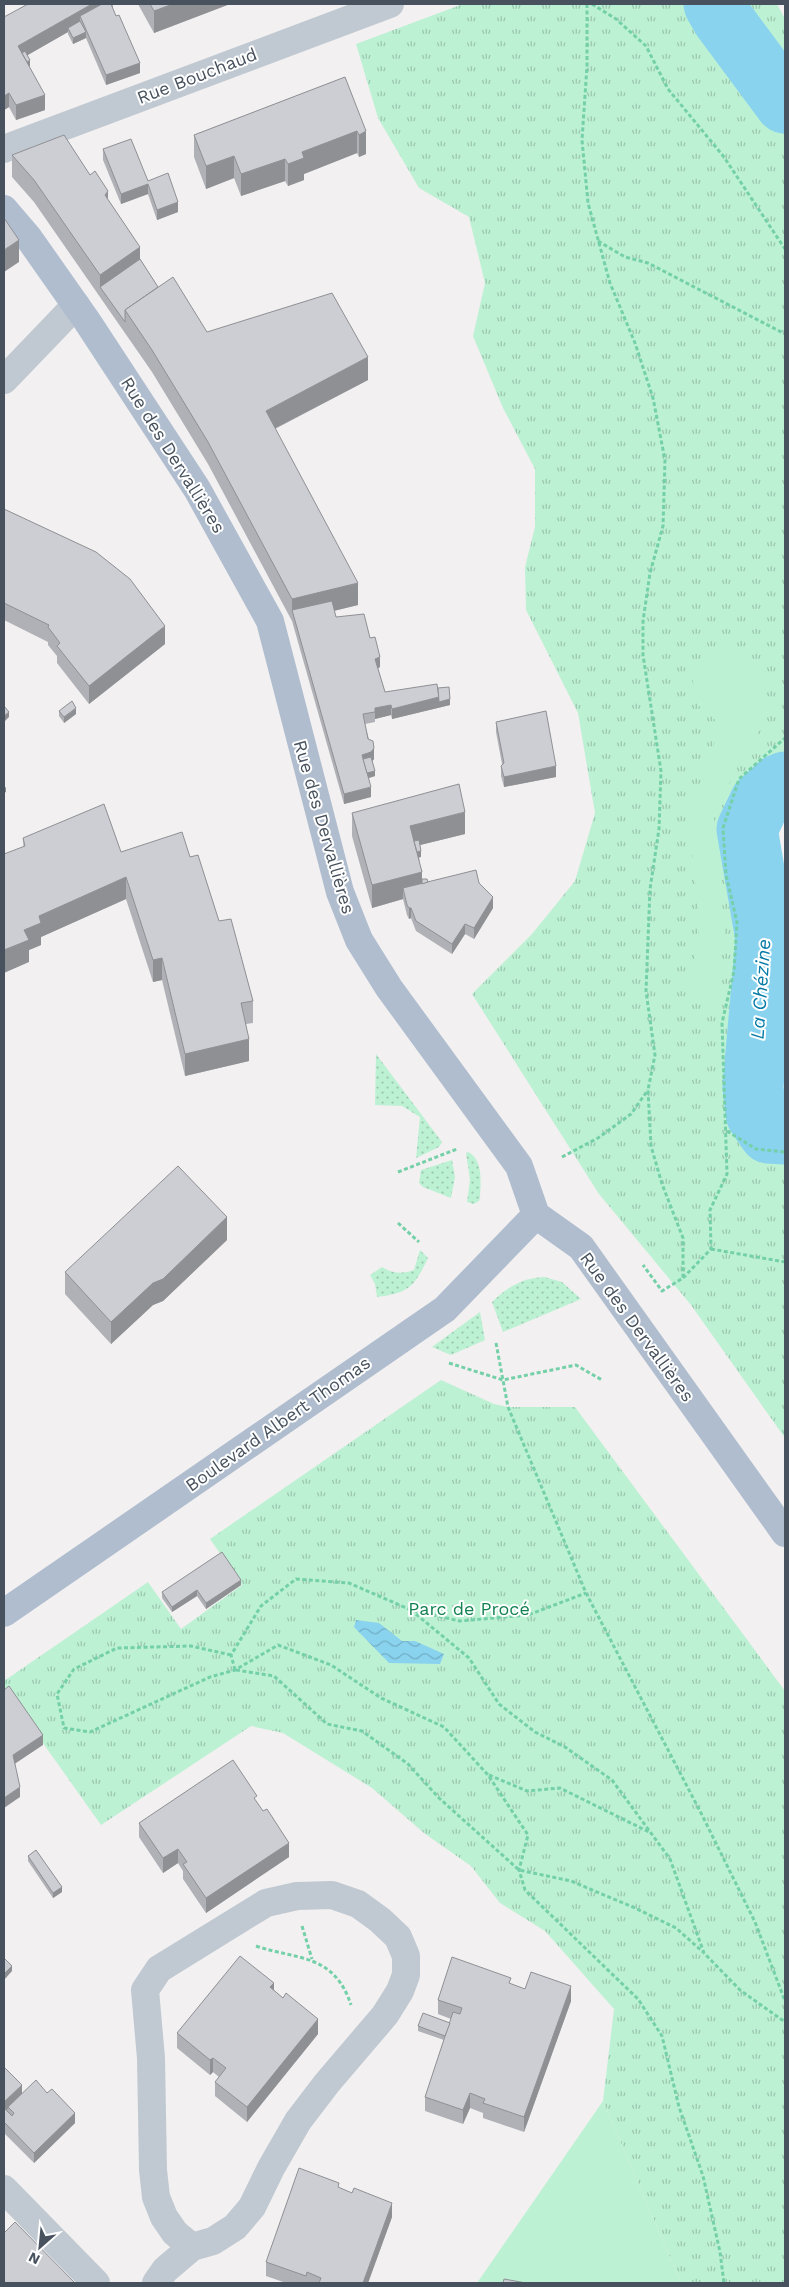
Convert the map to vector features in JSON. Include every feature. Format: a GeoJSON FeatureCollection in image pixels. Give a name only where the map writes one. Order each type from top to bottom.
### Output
{"type":"FeatureCollection","features":[{"type":"Feature","properties":{"kind":"main road","name":"Rue des Dervallières"},"geometry":{"type":"LineString","coordinates":[[4,209],[28,237],[76,305],[197,490],[270,621],[340,892],[360,940],[388,988],[519,1166],[536,1215],[581,1248],[785,1533]]}},
{"type":"Feature","properties":{"kind":"main road","name":"Boulevard Albert Thomas"},"geometry":{"type":"LineString","coordinates":[[4,1613],[445,1309],[536,1215]]}},
{"type":"Feature","properties":{"kind":"street","name":"Rue Bouchaud"},"geometry":{"type":"LineString","coordinates":[[4,149],[390,4]]}},
{"type":"Feature","properties":{"kind":"street"},"geometry":{"type":"LineString","coordinates":[[4,380],[76,305]]}},
{"type":"Feature","properties":{"kind":"street"},"geometry":{"type":"LineString","coordinates":[[156,2283],[165,2270],[192,2247],[213,2241],[234,2226],[252,2206],[298,2121],[327,2083],[385,2016],[400,1991],[406,1975],[406,1956],[398,1937],[380,1920],[358,1904],[332,1895],[297,1896],[266,1903],[159,1969],[145,1990],[151,2058],[153,2170],[156,2197],[164,2217],[175,2233],[192,2247]]}},
{"type":"Feature","properties":{"kind":"street"},"geometry":{"type":"LineString","coordinates":[[4,2190],[96,2283]]}},
{"type":"Feature","properties":{"kind":"path"},"geometry":{"type":"LineString","coordinates":[[587,4],[587,66],[582,140],[588,203],[610,283],[635,343],[653,398],[665,460],[663,526],[650,572],[643,621],[642,655],[661,770],[658,829],[650,889],[646,982],[655,1055],[648,1090],[651,1146],[662,1184],[683,1238],[683,1278]]}},
{"type":"Feature","properties":{"kind":"path"},"geometry":{"type":"LineString","coordinates":[[592,4],[616,20],[646,46],[668,89],[724,157],[785,249]]}},
{"type":"Feature","properties":{"kind":"path"},"geometry":{"type":"LineString","coordinates":[[598,240],[625,257],[648,264],[785,334]]}},
{"type":"Feature","properties":{"kind":"path"},"geometry":{"type":"LineString","coordinates":[[643,1265],[662,1291],[683,1278],[711,1249],[710,1210],[727,1174],[722,1023],[734,971],[737,922],[726,875],[723,828],[739,780],[785,738]]}},
{"type":"Feature","properties":{"kind":"path"},"geometry":{"type":"LineString","coordinates":[[562,1157],[598,1138],[631,1114],[648,1090]]}},
{"type":"Feature","properties":{"kind":"path"},"geometry":{"type":"LineString","coordinates":[[726,1130],[756,1149],[785,1152]]}},
{"type":"Feature","properties":{"kind":"path"},"geometry":{"type":"LineString","coordinates":[[398,1172],[457,1149]]}},
{"type":"Feature","properties":{"kind":"path"},"geometry":{"type":"LineString","coordinates":[[398,1223],[419,1242]]}},
{"type":"Feature","properties":{"kind":"path"},"geometry":{"type":"LineString","coordinates":[[711,1249],[785,1262]]}},
{"type":"Feature","properties":{"kind":"path"},"geometry":{"type":"LineString","coordinates":[[496,1344],[508,1407],[586,1592],[701,1813],[751,1914],[785,2002]]}},
{"type":"Feature","properties":{"kind":"path"},"geometry":{"type":"LineString","coordinates":[[449,1364],[503,1380],[576,1365],[602,1380]]}},
{"type":"Feature","properties":{"kind":"path"},"geometry":{"type":"LineString","coordinates":[[235,1670],[231,1655],[261,1606],[296,1579],[349,1583],[411,1610],[460,1621],[528,1615],[586,1592]]}},
{"type":"Feature","properties":{"kind":"path"},"geometry":{"type":"LineString","coordinates":[[411,1610],[468,1658],[499,1704],[535,1732],[565,1747],[612,1780],[670,1859],[704,1953]]}},
{"type":"Feature","properties":{"kind":"path"},"geometry":{"type":"LineString","coordinates":[[231,1655],[191,1646],[117,1648],[74,1669],[57,1694],[64,1728],[90,1732],[210,1677],[235,1670],[278,1645],[331,1665],[381,1698],[444,1727],[488,1775],[528,1835],[519,1870],[525,1890],[638,1999],[662,2036],[679,2107],[703,2176],[720,2252],[724,2283]]}},
{"type":"Feature","properties":{"kind":"path"},"geometry":{"type":"LineString","coordinates":[[235,1670],[274,1676],[327,1724],[362,1731],[408,1764],[439,1798],[519,1870],[571,1881],[635,1908],[676,1928],[704,1953],[740,1990],[785,2022]]}},
{"type":"Feature","properties":{"kind":"path"},"geometry":{"type":"LineString","coordinates":[[488,1775],[527,1791],[560,1788],[652,1833]]}},
{"type":"Feature","properties":{"kind":"path"},"geometry":{"type":"LineString","coordinates":[[298,1919],[312,1959]]}},
{"type":"Feature","properties":{"kind":"path"},"geometry":{"type":"LineString","coordinates":[[252,1944],[312,1959],[325,1968],[338,1981],[352,2006]]}},
{"type":"Feature","properties":{"kind":"green space"},"geometry":{"type":"Polygon","coordinates":[[[463,4],[777,4],[785,19],[785,769],[748,797],[740,842],[754,940],[745,1017],[740,1105],[747,1142],[785,1145],[785,1438],[691,1305],[599,1194],[472,994],[532,934],[575,881],[595,813],[578,713],[526,610],[525,567],[535,527],[535,469],[503,408],[473,336],[485,283],[469,217],[419,188],[378,118],[356,44],[463,4]]]}},
{"type":"Feature","properties":{"kind":"green space"},"geometry":{"type":"Polygon","coordinates":[[[711,651],[744,652],[764,677],[767,720],[740,759],[714,818],[725,932],[715,1007],[688,1002],[700,923],[688,816],[721,725],[698,705],[691,673],[711,651]]]}},
{"type":"Feature","properties":{"kind":"green space"},"geometry":{"type":"Polygon","coordinates":[[[376,1054],[442,1142],[439,1147],[416,1158],[420,1117],[402,1106],[375,1105],[376,1054]]]}},
{"type":"Feature","properties":{"kind":"green space"},"geometry":{"type":"Polygon","coordinates":[[[468,1152],[476,1160],[480,1172],[480,1197],[479,1201],[474,1204],[467,1202],[470,1180],[466,1153],[468,1152]]]}},
{"type":"Feature","properties":{"kind":"green space"},"geometry":{"type":"Polygon","coordinates":[[[452,1160],[455,1177],[451,1198],[423,1187],[419,1183],[421,1170],[452,1160]]]}},
{"type":"Feature","properties":{"kind":"green space"},"geometry":{"type":"Polygon","coordinates":[[[420,1250],[428,1258],[414,1282],[404,1291],[377,1297],[375,1284],[370,1275],[382,1267],[398,1273],[414,1270],[420,1250]]]}},
{"type":"Feature","properties":{"kind":"green space"},"geometry":{"type":"Polygon","coordinates":[[[544,1277],[562,1282],[581,1299],[503,1332],[492,1302],[522,1281],[544,1277]]]}},
{"type":"Feature","properties":{"kind":"green space"},"geometry":{"type":"Polygon","coordinates":[[[480,1312],[485,1340],[451,1355],[432,1347],[480,1312]]]}},
{"type":"Feature","properties":{"kind":"green space","name":"Parc de Procé"},"geometry":{"type":"Polygon","coordinates":[[[441,1380],[494,1404],[508,1407],[575,1407],[785,1691],[785,2283],[681,2283],[603,2101],[614,2009],[545,1931],[500,1903],[471,1866],[424,1833],[372,1788],[283,1733],[251,1726],[101,1825],[4,1688],[4,1681],[148,1582],[181,1629],[242,1585],[210,1539],[441,1380]]]}},
{"type":"Feature","properties":{"kind":"green space"},"geometry":{"type":"Polygon","coordinates":[[[603,2101],[681,2283],[477,2283],[603,2101]]]}},
{"type":"Feature","properties":{"kind":"water"},"geometry":{"type":"Polygon","coordinates":[[[356,1620],[379,1623],[402,1641],[415,1641],[444,1654],[440,1664],[389,1663],[354,1627],[356,1620]]]}},
{"type":"Feature","properties":{"kind":"building"},"geometry":{"type":"Polygon","coordinates":[[[28,4],[92,4],[18,46],[45,95],[16,105],[9,93],[4,96],[4,17],[28,4]]]}},
{"type":"Feature","properties":{"kind":"building"},"geometry":{"type":"Polygon","coordinates":[[[102,4],[111,4],[116,16],[119,15],[140,63],[106,75],[80,16],[102,4]]]}},
{"type":"Feature","properties":{"kind":"building"},"geometry":{"type":"Polygon","coordinates":[[[150,4],[173,4],[154,11],[150,4]]]}},
{"type":"Feature","properties":{"kind":"building"},"geometry":{"type":"Polygon","coordinates":[[[80,21],[86,32],[73,38],[68,28],[80,21]]]}},
{"type":"Feature","properties":{"kind":"building"},"geometry":{"type":"Polygon","coordinates":[[[25,51],[30,60],[27,62],[22,53],[25,51]]]}},
{"type":"Feature","properties":{"kind":"building"},"geometry":{"type":"Polygon","coordinates":[[[345,77],[366,131],[359,135],[357,131],[302,152],[304,158],[288,164],[285,159],[241,174],[234,156],[206,166],[194,135],[345,77]]]}},
{"type":"Feature","properties":{"kind":"building"},"geometry":{"type":"Polygon","coordinates":[[[64,135],[90,175],[95,171],[108,191],[105,195],[140,247],[100,275],[34,180],[12,155],[64,135]]]}},
{"type":"Feature","properties":{"kind":"building"},"geometry":{"type":"Polygon","coordinates":[[[131,139],[148,181],[168,173],[178,202],[157,210],[148,184],[121,194],[103,149],[131,139]]]}},
{"type":"Feature","properties":{"kind":"building"},"geometry":{"type":"Polygon","coordinates":[[[4,218],[19,240],[4,250],[4,218]]]}},
{"type":"Feature","properties":{"kind":"building"},"geometry":{"type":"Polygon","coordinates":[[[140,259],[158,287],[125,310],[125,322],[100,287],[140,259]]]}},
{"type":"Feature","properties":{"kind":"building"},"geometry":{"type":"Polygon","coordinates":[[[173,277],[207,332],[332,293],[368,357],[266,411],[358,583],[292,599],[208,442],[152,350],[125,310],[173,277]]]}},
{"type":"Feature","properties":{"kind":"building"},"geometry":{"type":"Polygon","coordinates":[[[4,509],[96,552],[130,579],[165,626],[89,686],[57,646],[60,643],[48,627],[49,625],[4,603],[4,509]]]}},
{"type":"Feature","properties":{"kind":"building"},"geometry":{"type":"Polygon","coordinates":[[[332,601],[336,617],[364,614],[370,638],[375,637],[380,657],[375,659],[385,692],[437,684],[439,697],[392,709],[391,705],[375,708],[375,712],[363,714],[368,739],[373,741],[374,748],[371,752],[362,755],[371,787],[344,794],[292,610],[332,601]]]}},
{"type":"Feature","properties":{"kind":"building"},"geometry":{"type":"Polygon","coordinates":[[[449,687],[450,699],[439,702],[438,688],[449,687]]]}},
{"type":"Feature","properties":{"kind":"building"},"geometry":{"type":"Polygon","coordinates":[[[72,701],[76,708],[64,717],[59,711],[72,701]]]}},
{"type":"Feature","properties":{"kind":"building"},"geometry":{"type":"Polygon","coordinates":[[[4,706],[9,712],[4,716],[4,706]]]}},
{"type":"Feature","properties":{"kind":"building"},"geometry":{"type":"Polygon","coordinates":[[[546,711],[556,766],[504,777],[501,766],[504,763],[496,722],[546,711]]]}},
{"type":"Feature","properties":{"kind":"building"},"geometry":{"type":"Polygon","coordinates":[[[371,757],[375,771],[367,773],[363,759],[371,757]]]}},
{"type":"Feature","properties":{"kind":"building"},"geometry":{"type":"Polygon","coordinates":[[[459,784],[465,812],[410,826],[422,872],[372,885],[352,813],[459,784]]]}},
{"type":"Feature","properties":{"kind":"building"},"geometry":{"type":"Polygon","coordinates":[[[104,804],[121,852],[182,832],[190,857],[198,855],[219,921],[231,919],[253,1001],[241,1003],[249,1039],[185,1054],[162,958],[153,960],[126,877],[39,916],[41,923],[24,930],[29,940],[4,950],[4,854],[25,846],[23,838],[104,804]]]}},
{"type":"Feature","properties":{"kind":"building"},"geometry":{"type":"Polygon","coordinates":[[[419,840],[421,851],[417,852],[414,841],[419,840]]]}},
{"type":"Feature","properties":{"kind":"building"},"geometry":{"type":"Polygon","coordinates":[[[476,870],[479,883],[493,897],[474,928],[465,924],[452,944],[416,921],[411,908],[407,905],[403,888],[476,870]]]}},
{"type":"Feature","properties":{"kind":"building"},"geometry":{"type":"Polygon","coordinates":[[[422,879],[427,879],[428,882],[422,884],[422,879]]]}},
{"type":"Feature","properties":{"kind":"building"},"geometry":{"type":"Polygon","coordinates":[[[178,1166],[227,1217],[163,1279],[153,1283],[111,1322],[65,1272],[178,1166]]]}},
{"type":"Feature","properties":{"kind":"building"},"geometry":{"type":"Polygon","coordinates":[[[222,1552],[241,1580],[206,1603],[197,1590],[172,1607],[162,1592],[222,1552]]]}},
{"type":"Feature","properties":{"kind":"building"},"geometry":{"type":"Polygon","coordinates":[[[9,1686],[43,1735],[13,1755],[20,1787],[4,1798],[4,1690],[9,1686]]]}},
{"type":"Feature","properties":{"kind":"building"},"geometry":{"type":"Polygon","coordinates":[[[233,1760],[257,1796],[254,1798],[263,1811],[267,1809],[289,1843],[206,1898],[183,1864],[187,1862],[178,1849],[163,1858],[139,1823],[233,1760]]]}},
{"type":"Feature","properties":{"kind":"building"},"geometry":{"type":"Polygon","coordinates":[[[36,1850],[62,1887],[53,1893],[28,1856],[36,1850]]]}},
{"type":"Feature","properties":{"kind":"building"},"geometry":{"type":"Polygon","coordinates":[[[240,1956],[274,1983],[270,1987],[283,1998],[286,1993],[318,2019],[247,2107],[215,2082],[226,2068],[213,2058],[210,2060],[177,2033],[240,1956]]]}},
{"type":"Feature","properties":{"kind":"building"},"geometry":{"type":"Polygon","coordinates":[[[452,1957],[511,1978],[509,1983],[525,1989],[531,1972],[571,1986],[524,2117],[483,2103],[485,2099],[470,2093],[463,2110],[425,2097],[453,2012],[460,2014],[462,2008],[438,2000],[452,1957]]]}},
{"type":"Feature","properties":{"kind":"building"},"geometry":{"type":"Polygon","coordinates":[[[4,1958],[12,1966],[4,1974],[4,1958]]]}},
{"type":"Feature","properties":{"kind":"building"},"geometry":{"type":"Polygon","coordinates":[[[423,2013],[450,2023],[445,2036],[418,2026],[423,2013]]]}},
{"type":"Feature","properties":{"kind":"building"},"geometry":{"type":"Polygon","coordinates":[[[4,2067],[22,2085],[4,2102],[4,2067]]]}},
{"type":"Feature","properties":{"kind":"building"},"geometry":{"type":"Polygon","coordinates":[[[36,2080],[47,2093],[52,2089],[75,2113],[34,2153],[4,2122],[4,2108],[12,2116],[14,2113],[8,2107],[36,2080]]]}},
{"type":"Feature","properties":{"kind":"building"},"geometry":{"type":"Polygon","coordinates":[[[299,2168],[339,2183],[338,2187],[352,2193],[354,2188],[392,2203],[363,2283],[319,2283],[321,2278],[307,2272],[306,2276],[266,2262],[299,2168]]]}},
{"type":"Feature","properties":{"kind":"building"},"geometry":{"type":"Polygon","coordinates":[[[15,2222],[75,2283],[4,2283],[4,2233],[15,2222]]]}},
{"type":"Feature","properties":{"kind":"building"},"geometry":{"type":"Polygon","coordinates":[[[504,2279],[526,2283],[503,2283],[504,2279]]]}},
{"type":"Feature","properties":{"kind":"waterway","name":"La Chézine"},"geometry":{"type":"LineString","coordinates":[[714,4],[722,18],[785,103]]}},
{"type":"Feature","properties":{"kind":"waterway","name":"La Chézine"},"geometry":{"type":"LineString","coordinates":[[785,782],[780,784],[760,802],[747,829],[766,939],[753,1087],[756,1114],[769,1133],[785,1134]]}}]}
